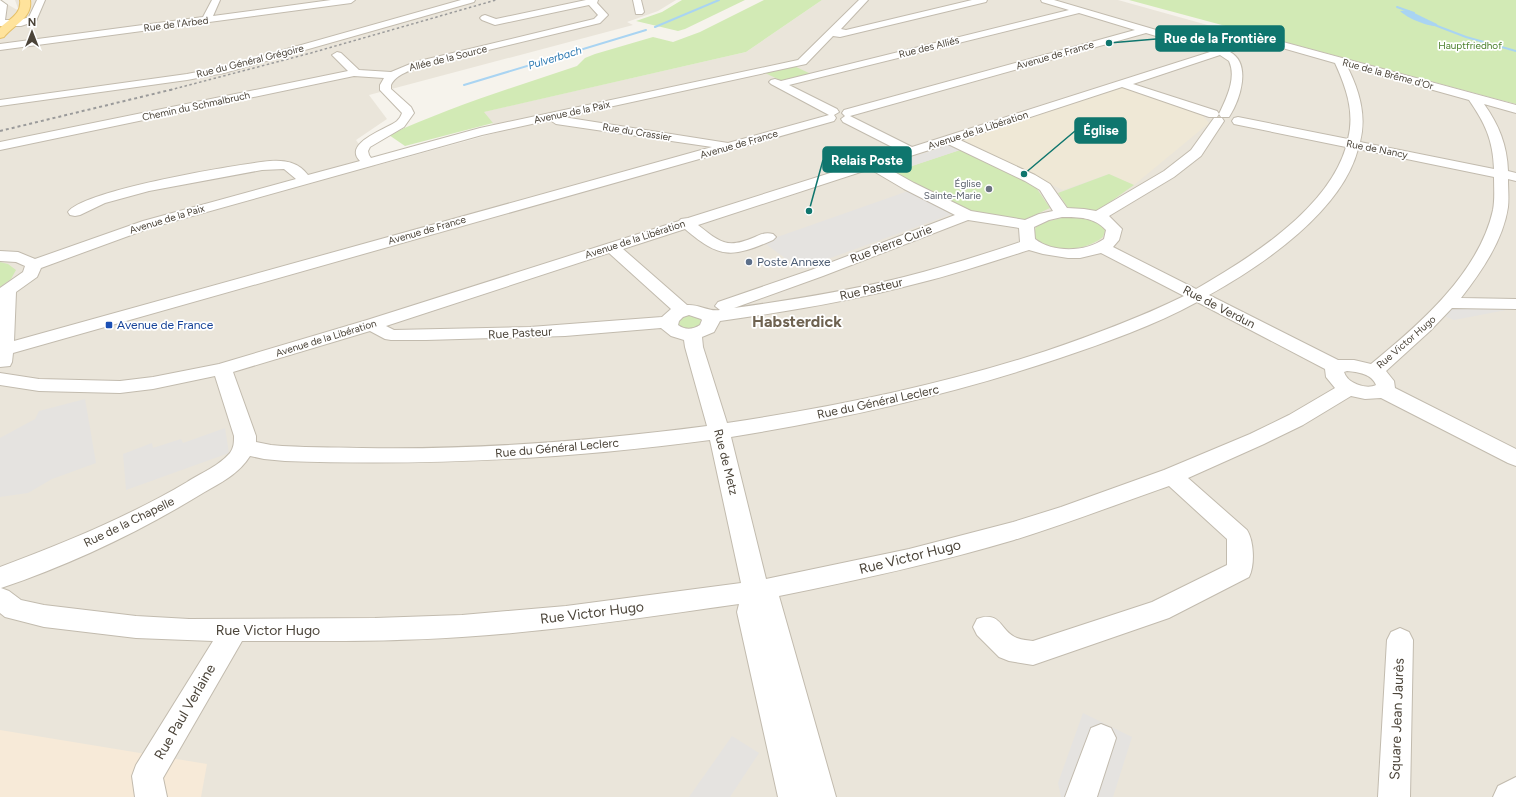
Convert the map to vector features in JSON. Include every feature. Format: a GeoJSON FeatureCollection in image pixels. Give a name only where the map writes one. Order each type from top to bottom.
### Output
{"type":"FeatureCollection","features":[{"type":"Feature","properties":{"kind":"main road"},"geometry":{"type":"LineString","coordinates":[[4,28],[22,16],[26,6],[24,0]]}},
{"type":"Feature","properties":{"kind":"street"},"geometry":{"type":"LineString","coordinates":[[1,4],[0,23],[4,28],[29,22],[33,19],[41,0]]}},
{"type":"Feature","properties":{"kind":"street"},"geometry":{"type":"LineString","coordinates":[[206,20],[216,0]]}},
{"type":"Feature","properties":{"kind":"street","name":"Rue de l'Arbed"},"geometry":{"type":"LineString","coordinates":[[0,47],[352,0]]}},
{"type":"Feature","properties":{"kind":"street","name":"Rue du Général Grégoire"},"geometry":{"type":"LineString","coordinates":[[0,103],[211,73],[454,2],[471,0]]}},
{"type":"Feature","properties":{"kind":"street"},"geometry":{"type":"LineString","coordinates":[[637,0],[639,12]]}},
{"type":"Feature","properties":{"kind":"street","name":"Avenue de la Paix"},"geometry":{"type":"LineString","coordinates":[[33,265],[148,224],[480,132],[795,64],[806,60],[836,32],[864,0]]}},
{"type":"Feature","properties":{"kind":"street"},"geometry":{"type":"LineString","coordinates":[[836,32],[983,0]]}},
{"type":"Feature","properties":{"kind":"street"},"geometry":{"type":"LineString","coordinates":[[1044,0],[1221,52],[1234,60],[1237,73],[1230,104],[1219,116],[1196,153],[1163,178],[1099,216]]}},
{"type":"Feature","properties":{"kind":"street"},"geometry":{"type":"LineString","coordinates":[[486,18],[495,22],[593,1]]}},
{"type":"Feature","properties":{"kind":"street","name":"Allée de la Source"},"geometry":{"type":"LineString","coordinates":[[368,162],[363,156],[363,148],[374,138],[400,124],[408,113],[405,107],[386,90],[386,83],[393,75],[419,64],[597,21],[603,15],[593,1]]}},
{"type":"Feature","properties":{"kind":"street"},"geometry":{"type":"LineString","coordinates":[[537,3],[553,10]]}},
{"type":"Feature","properties":{"kind":"street","name":"Rue des Alliés"},"geometry":{"type":"LineString","coordinates":[[780,84],[1078,10]]}},
{"type":"Feature","properties":{"kind":"street","name":"Avenue de France"},"geometry":{"type":"LineString","coordinates":[[2,350],[730,146],[832,115],[848,116],[1146,30]]}},
{"type":"Feature","properties":{"kind":"street","name":"Avenue de la Libération"},"geometry":{"type":"LineString","coordinates":[[0,379],[39,385],[120,387],[160,382],[222,369],[374,324],[686,222],[911,152],[1261,39]]}},
{"type":"Feature","properties":{"kind":"street","name":"Rue de la Brême d'Or"},"geometry":{"type":"LineString","coordinates":[[1261,39],[1340,62],[1516,109]]}},
{"type":"Feature","properties":{"kind":"street"},"geometry":{"type":"LineString","coordinates":[[337,55],[354,71],[354,73]]}},
{"type":"Feature","properties":{"kind":"street","name":"Rue du Général Leclerc"},"geometry":{"type":"LineString","coordinates":[[245,441],[263,452],[364,456],[481,454],[572,448],[719,432],[885,402],[994,373],[1116,332],[1157,315],[1196,295],[1260,256],[1306,220],[1332,190],[1343,173],[1354,144],[1357,121],[1353,86],[1340,62]]}},
{"type":"Feature","properties":{"kind":"street"},"geometry":{"type":"LineString","coordinates":[[795,64],[819,74]]}},
{"type":"Feature","properties":{"kind":"street"},"geometry":{"type":"LineString","coordinates":[[757,72],[832,115]]}},
{"type":"Feature","properties":{"kind":"street","name":"Chemin du Schmalbruch"},"geometry":{"type":"LineString","coordinates":[[0,146],[354,73],[393,75]]}},
{"type":"Feature","properties":{"kind":"street"},"geometry":{"type":"LineString","coordinates":[[1123,84],[1219,116]]}},
{"type":"Feature","properties":{"kind":"street","name":"Rue Victor Hugo"},"geometry":{"type":"LineString","coordinates":[[1373,372],[1418,335],[1448,303],[1474,269],[1486,248],[1495,226],[1509,175],[1505,157],[1493,128],[1473,97]]}},
{"type":"Feature","properties":{"kind":"street"},"geometry":{"type":"LineString","coordinates":[[848,116],[911,152]]}},
{"type":"Feature","properties":{"kind":"street","name":"Rue de Nancy"},"geometry":{"type":"LineString","coordinates":[[1219,116],[1230,123],[1238,121],[1509,175]]}},
{"type":"Feature","properties":{"kind":"street","name":"Rue du Crassier"},"geometry":{"type":"LineString","coordinates":[[544,118],[730,146]]}},
{"type":"Feature","properties":{"kind":"street"},"geometry":{"type":"LineString","coordinates":[[949,139],[1030,178],[1045,187],[1062,213]]}},
{"type":"Feature","properties":{"kind":"street"},"geometry":{"type":"LineString","coordinates":[[871,164],[909,186],[967,215],[1027,225],[1044,217],[1062,213],[1084,213],[1099,216],[1109,223],[1114,229],[1113,236],[1108,244],[1084,253],[1062,253],[1051,252],[1030,244],[1026,238],[1027,225]]}},
{"type":"Feature","properties":{"kind":"street"},"geometry":{"type":"LineString","coordinates":[[75,212],[100,200],[121,194],[188,179],[250,168],[275,165],[288,166],[297,170],[304,180]]}},
{"type":"Feature","properties":{"kind":"street","name":"Rue Pierre Curie"},"geometry":{"type":"LineString","coordinates":[[705,315],[733,303],[817,273],[967,215]]}},
{"type":"Feature","properties":{"kind":"street"},"geometry":{"type":"LineString","coordinates":[[686,222],[719,247],[729,249],[737,248],[768,238]]}},
{"type":"Feature","properties":{"kind":"street","name":"Rue Pasteur"},"geometry":{"type":"LineString","coordinates":[[374,324],[378,329],[391,335],[479,335],[532,333],[676,317],[689,310],[705,315],[771,308],[844,296],[892,285],[951,270],[1030,244]]}},
{"type":"Feature","properties":{"kind":"street"},"geometry":{"type":"LineString","coordinates":[[611,247],[676,317],[669,326],[675,332],[693,334],[708,328],[710,324],[705,315]]}},
{"type":"Feature","properties":{"kind":"street","name":"Rue de Verdun"},"geometry":{"type":"LineString","coordinates":[[1101,247],[1337,367],[1341,365],[1353,365],[1373,372]]}},
{"type":"Feature","properties":{"kind":"street"},"geometry":{"type":"LineString","coordinates":[[0,256],[21,257],[28,260],[33,265],[31,274],[4,293],[2,372],[0,374]]}},
{"type":"Feature","properties":{"kind":"street"},"geometry":{"type":"LineString","coordinates":[[1448,303],[1516,304]]}},
{"type":"Feature","properties":{"kind":"street","name":"Rue de Metz"},"geometry":{"type":"LineString","coordinates":[[693,334],[694,347],[719,432],[756,591],[750,612],[788,722],[820,797]]}},
{"type":"Feature","properties":{"kind":"street"},"geometry":{"type":"LineString","coordinates":[[1337,367],[1334,370],[1334,374],[1342,384],[1349,388],[1373,394],[1384,390],[1516,458]]}},
{"type":"Feature","properties":{"kind":"street"},"geometry":{"type":"LineString","coordinates":[[222,369],[245,441]]}},
{"type":"Feature","properties":{"kind":"street"},"geometry":{"type":"LineString","coordinates":[[1373,372],[1383,380],[1386,388],[1384,390]]}},
{"type":"Feature","properties":{"kind":"street","name":"Rue Victor Hugo"},"geometry":{"type":"LineString","coordinates":[[0,598],[14,609],[44,616],[136,627],[189,630],[375,629],[462,626],[566,617],[756,591],[909,559],[1013,531],[1069,513],[1172,476],[1257,439],[1296,420],[1349,388]]}},
{"type":"Feature","properties":{"kind":"street","name":"Rue de la Chapelle"},"geometry":{"type":"LineString","coordinates":[[0,578],[108,535],[163,507],[214,476],[237,459],[245,441]]}},
{"type":"Feature","properties":{"kind":"street"},"geometry":{"type":"LineString","coordinates":[[986,626],[1009,649],[1033,653],[1160,610],[1240,570],[1239,536],[1172,476]]}},
{"type":"Feature","properties":{"kind":"street","name":"Rue Paul Verlaine"},"geometry":{"type":"LineString","coordinates":[[151,797],[147,776],[234,630]]}},
{"type":"Feature","properties":{"kind":"street","name":"Square Jean Jaurès"},"geometry":{"type":"LineString","coordinates":[[1394,797],[1400,640]]}},
{"type":"Feature","properties":{"kind":"street","name":"Rue de Metz"},"geometry":{"type":"LineString","coordinates":[[788,722],[794,797]]}},
{"type":"Feature","properties":{"kind":"street"},"geometry":{"type":"LineString","coordinates":[[1081,797],[1101,738]]}},
{"type":"Feature","properties":{"kind":"street"},"geometry":{"type":"LineString","coordinates":[[1509,797],[1516,793]]}},
{"type":"Feature","properties":{"kind":"shaded area"},"geometry":{"type":"Polygon","coordinates":[[[0,0],[19,11],[15,0],[676,0],[658,11],[627,22],[633,25],[369,95],[387,119],[356,140],[375,166],[499,132],[483,112],[746,52],[822,0],[1118,0],[1516,111],[1516,797],[0,797],[0,0]]]}},
{"type":"Feature","properties":{"kind":"shaded area"},"geometry":{"type":"Polygon","coordinates":[[[1121,86],[1202,115],[1209,123],[1134,185],[1109,174],[1063,190],[960,141],[1121,86]]]}},
{"type":"Feature","properties":{"kind":"shaded area"},"geometry":{"type":"Polygon","coordinates":[[[949,145],[960,150],[894,172],[885,166],[949,145]]]}},
{"type":"Feature","properties":{"kind":"shaded area"},"geometry":{"type":"Polygon","coordinates":[[[911,190],[955,213],[800,269],[763,242],[911,190]]]}},
{"type":"Feature","properties":{"kind":"shaded area"},"geometry":{"type":"Polygon","coordinates":[[[1448,303],[1495,303],[1506,310],[1454,320],[1439,314],[1448,303]]]}},
{"type":"Feature","properties":{"kind":"shaded area"},"geometry":{"type":"Polygon","coordinates":[[[85,399],[96,463],[52,479],[28,493],[0,497],[0,438],[35,419],[39,411],[85,399]]]}},
{"type":"Feature","properties":{"kind":"shaded area"},"geometry":{"type":"Polygon","coordinates":[[[225,428],[229,453],[126,490],[123,454],[152,443],[153,448],[181,439],[183,443],[225,428]]]}},
{"type":"Feature","properties":{"kind":"shaded area"},"geometry":{"type":"Polygon","coordinates":[[[1083,713],[1132,737],[1113,797],[1061,797],[1058,783],[1083,713]]]}},
{"type":"Feature","properties":{"kind":"shaded area"},"geometry":{"type":"Polygon","coordinates":[[[0,730],[207,764],[201,797],[0,797],[0,730]]]}},
{"type":"Feature","properties":{"kind":"shaded area"},"geometry":{"type":"Polygon","coordinates":[[[732,736],[759,753],[730,797],[689,797],[732,736]]]}},
{"type":"Feature","properties":{"kind":"green space"},"geometry":{"type":"Polygon","coordinates":[[[682,0],[745,0],[678,31],[636,21],[662,12],[682,0]]]}},
{"type":"Feature","properties":{"kind":"green space"},"geometry":{"type":"Polygon","coordinates":[[[764,0],[822,0],[746,52],[484,112],[493,123],[405,146],[389,135],[459,106],[577,66],[585,58],[595,54],[653,37],[673,42],[700,32],[764,0]]]}},
{"type":"Feature","properties":{"kind":"green space","name":"Hauptfriedhof"},"geometry":{"type":"Polygon","coordinates":[[[1129,0],[1516,0],[1516,104],[1489,97],[1129,0]]]}},
{"type":"Feature","properties":{"kind":"green space"},"geometry":{"type":"Polygon","coordinates":[[[794,66],[811,74],[782,81],[765,73],[794,66]]]}},
{"type":"Feature","properties":{"kind":"green space"},"geometry":{"type":"Polygon","coordinates":[[[960,150],[1035,186],[1050,208],[1022,221],[970,212],[894,172],[960,150]]]}},
{"type":"Feature","properties":{"kind":"green space"},"geometry":{"type":"Polygon","coordinates":[[[1109,174],[1134,185],[1096,212],[1068,208],[1058,193],[1109,174]]]}},
{"type":"Feature","properties":{"kind":"green space"},"geometry":{"type":"Polygon","coordinates":[[[1070,216],[1082,216],[1103,224],[1105,231],[1103,237],[1096,242],[1080,248],[1071,249],[1054,248],[1037,243],[1033,236],[1036,227],[1045,222],[1070,216]]]}},
{"type":"Feature","properties":{"kind":"green space"},"geometry":{"type":"Polygon","coordinates":[[[0,262],[8,264],[16,270],[11,279],[0,287],[0,262]]]}},
{"type":"Feature","properties":{"kind":"green space"},"geometry":{"type":"Polygon","coordinates":[[[686,315],[700,319],[700,326],[689,330],[678,327],[676,320],[686,315]]]}},
{"type":"Feature","properties":{"kind":"water"},"geometry":{"type":"Polygon","coordinates":[[[1408,10],[1437,24],[1438,26],[1418,22],[1400,11],[1408,10]]]}},
{"type":"Feature","properties":{"kind":"waterway","name":"Pulverbach"},"geometry":{"type":"LineString","coordinates":[[655,27],[719,0]]}},
{"type":"Feature","properties":{"kind":"waterway"},"geometry":{"type":"LineString","coordinates":[[1397,7],[1414,13]]}},
{"type":"Feature","properties":{"kind":"waterway"},"geometry":{"type":"LineString","coordinates":[[1432,24],[1466,37],[1516,51]]}},
{"type":"Feature","properties":{"kind":"waterway","name":"Pulverbach"},"geometry":{"type":"LineString","coordinates":[[464,85],[646,30]]}},
{"type":"Feature","properties":{"kind":"railway"},"geometry":{"type":"LineString","coordinates":[[172,90],[311,53],[496,0]]}},
{"type":"Feature","properties":{"kind":"railway"},"geometry":{"type":"LineString","coordinates":[[0,131],[172,90]]}},
{"type":"Feature","properties":{"kind":"place","name":"Rue de la Frontière"},"geometry":{"type":"Point","coordinates":[1109,43]}},
{"type":"Feature","properties":{"kind":"place","name":"Église"},"geometry":{"type":"Point","coordinates":[1024,174]}},
{"type":"Feature","properties":{"kind":"place","name":"Église Sainte-Marie"},"geometry":{"type":"Point","coordinates":[989,189]}},
{"type":"Feature","properties":{"kind":"place","name":"Relais Poste"},"geometry":{"type":"Point","coordinates":[809,211]}},
{"type":"Feature","properties":{"kind":"place","name":"Poste Annexe"},"geometry":{"type":"Point","coordinates":[749,262]}},
{"type":"Feature","properties":{"kind":"place","name":"Avenue de France"},"geometry":{"type":"Point","coordinates":[109,325]}},
{"type":"Feature","properties":{"kind":"district","name":"Habsterdick"},"geometry":{"type":"Point","coordinates":[797,321]}}]}
